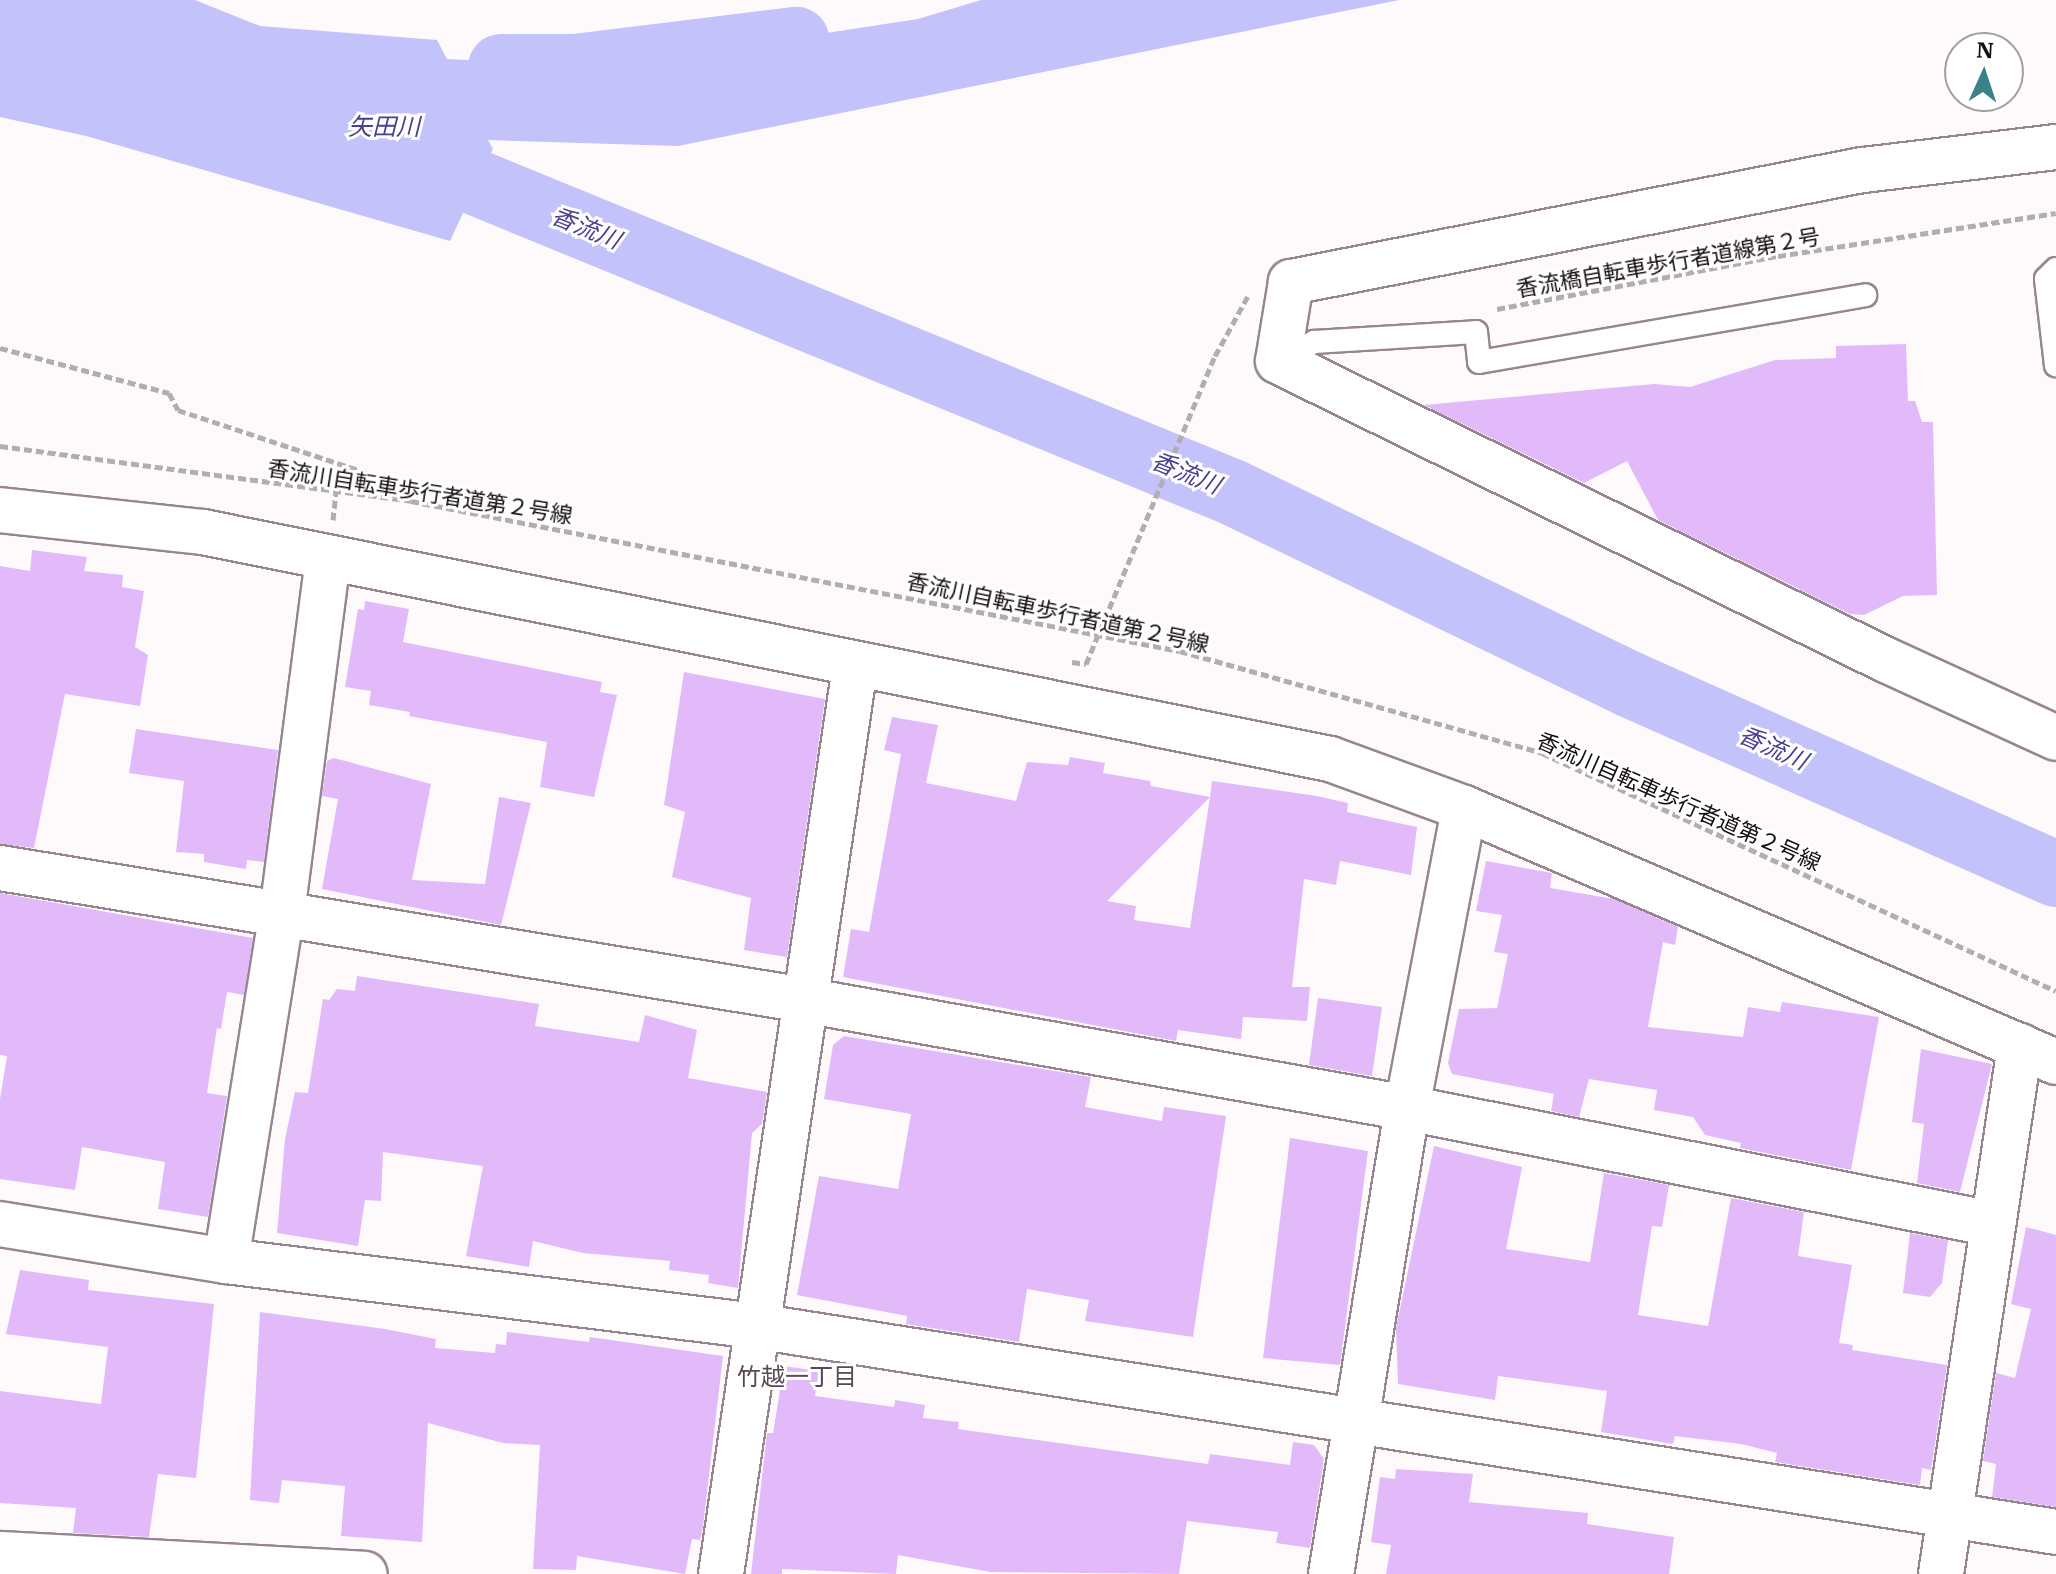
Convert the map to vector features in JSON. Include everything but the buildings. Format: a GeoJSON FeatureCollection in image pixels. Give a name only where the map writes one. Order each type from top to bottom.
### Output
{"type":"FeatureCollection","features":[{"type":"Feature","properties":{"kind":"street"},"geometry":{"type":"LineString","coordinates":[[2056,147],[1862,170],[1291,282],[1278,361],[1886,660],[2056,738]]}},
{"type":"Feature","properties":{"kind":"street"},"geometry":{"type":"LineString","coordinates":[[0,510],[203,532],[328,561],[1330,759],[1464,808],[2038,1054],[1993,1224],[1941,1574]]}},
{"type":"Feature","properties":{"kind":"street"},"geometry":{"type":"LineString","coordinates":[[226,1261],[282,913],[328,561]]}},
{"type":"Feature","properties":{"kind":"street"},"geometry":{"type":"LineString","coordinates":[[721,1574],[855,667]]}},
{"type":"Feature","properties":{"kind":"street"},"geometry":{"type":"LineString","coordinates":[[1331,1574],[1407,1108],[1464,808]]}},
{"type":"Feature","properties":{"kind":"street"},"geometry":{"type":"LineString","coordinates":[[0,868],[804,1000],[1407,1108],[1993,1224]]}},
{"type":"Feature","properties":{"kind":"street"},"geometry":{"type":"LineString","coordinates":[[0,1224],[226,1261],[756,1326],[1355,1417],[2056,1532]]}},
{"type":"Feature","properties":{"kind":"street"},"geometry":{"type":"LineString","coordinates":[[0,1554],[364,1574]]}},
{"type":"Feature","properties":{"kind":"lane"},"geometry":{"type":"LineString","coordinates":[[2056,269],[2046,279],[2056,365]]}},
{"type":"Feature","properties":{"kind":"lane"},"geometry":{"type":"LineString","coordinates":[[1278,361],[1314,342],[1476,332],[1479,362],[1865,295]]}},
{"type":"Feature","properties":{"kind":"path","name":"香流橋自転車歩行者道線第２号"},"geometry":{"type":"LineString","coordinates":[[1479,313],[1778,256],[2056,213]]}},
{"type":"Feature","properties":{"kind":"path"},"geometry":{"type":"LineString","coordinates":[[0,348],[169,393],[178,410],[386,479],[396,499]]}},
{"type":"Feature","properties":{"kind":"path"},"geometry":{"type":"LineString","coordinates":[[1096,633],[1215,356]]}},
{"type":"Feature","properties":{"kind":"path","name":"香流川自転車歩行者道第２号線"},"geometry":{"type":"LineString","coordinates":[[0,446],[396,499],[1180,651],[1542,753],[2056,991]]}},
{"type":"Feature","properties":{"kind":"water","name":"矢田川"},"geometry":{"type":"Polygon","coordinates":[[[0,0],[195,0],[260,26],[437,40],[447,59],[608,66],[918,19],[981,0],[1399,0],[678,146],[488,140],[493,149],[450,241],[86,136],[0,117],[0,0]]]}},
{"type":"Feature","properties":{"kind":"waterway","name":"矢田川"},"geometry":{"type":"LineString","coordinates":[[501,67],[575,67],[796,40]]}},
{"type":"Feature","properties":{"kind":"waterway","name":"香流川"},"geometry":{"type":"LineString","coordinates":[[400,136],[426,162],[1232,492],[1629,684],[2056,874]]}},
{"type":"Feature","properties":{"kind":"district","name":"竹越一丁目"},"geometry":{"type":"Point","coordinates":[797,1377]}}]}
